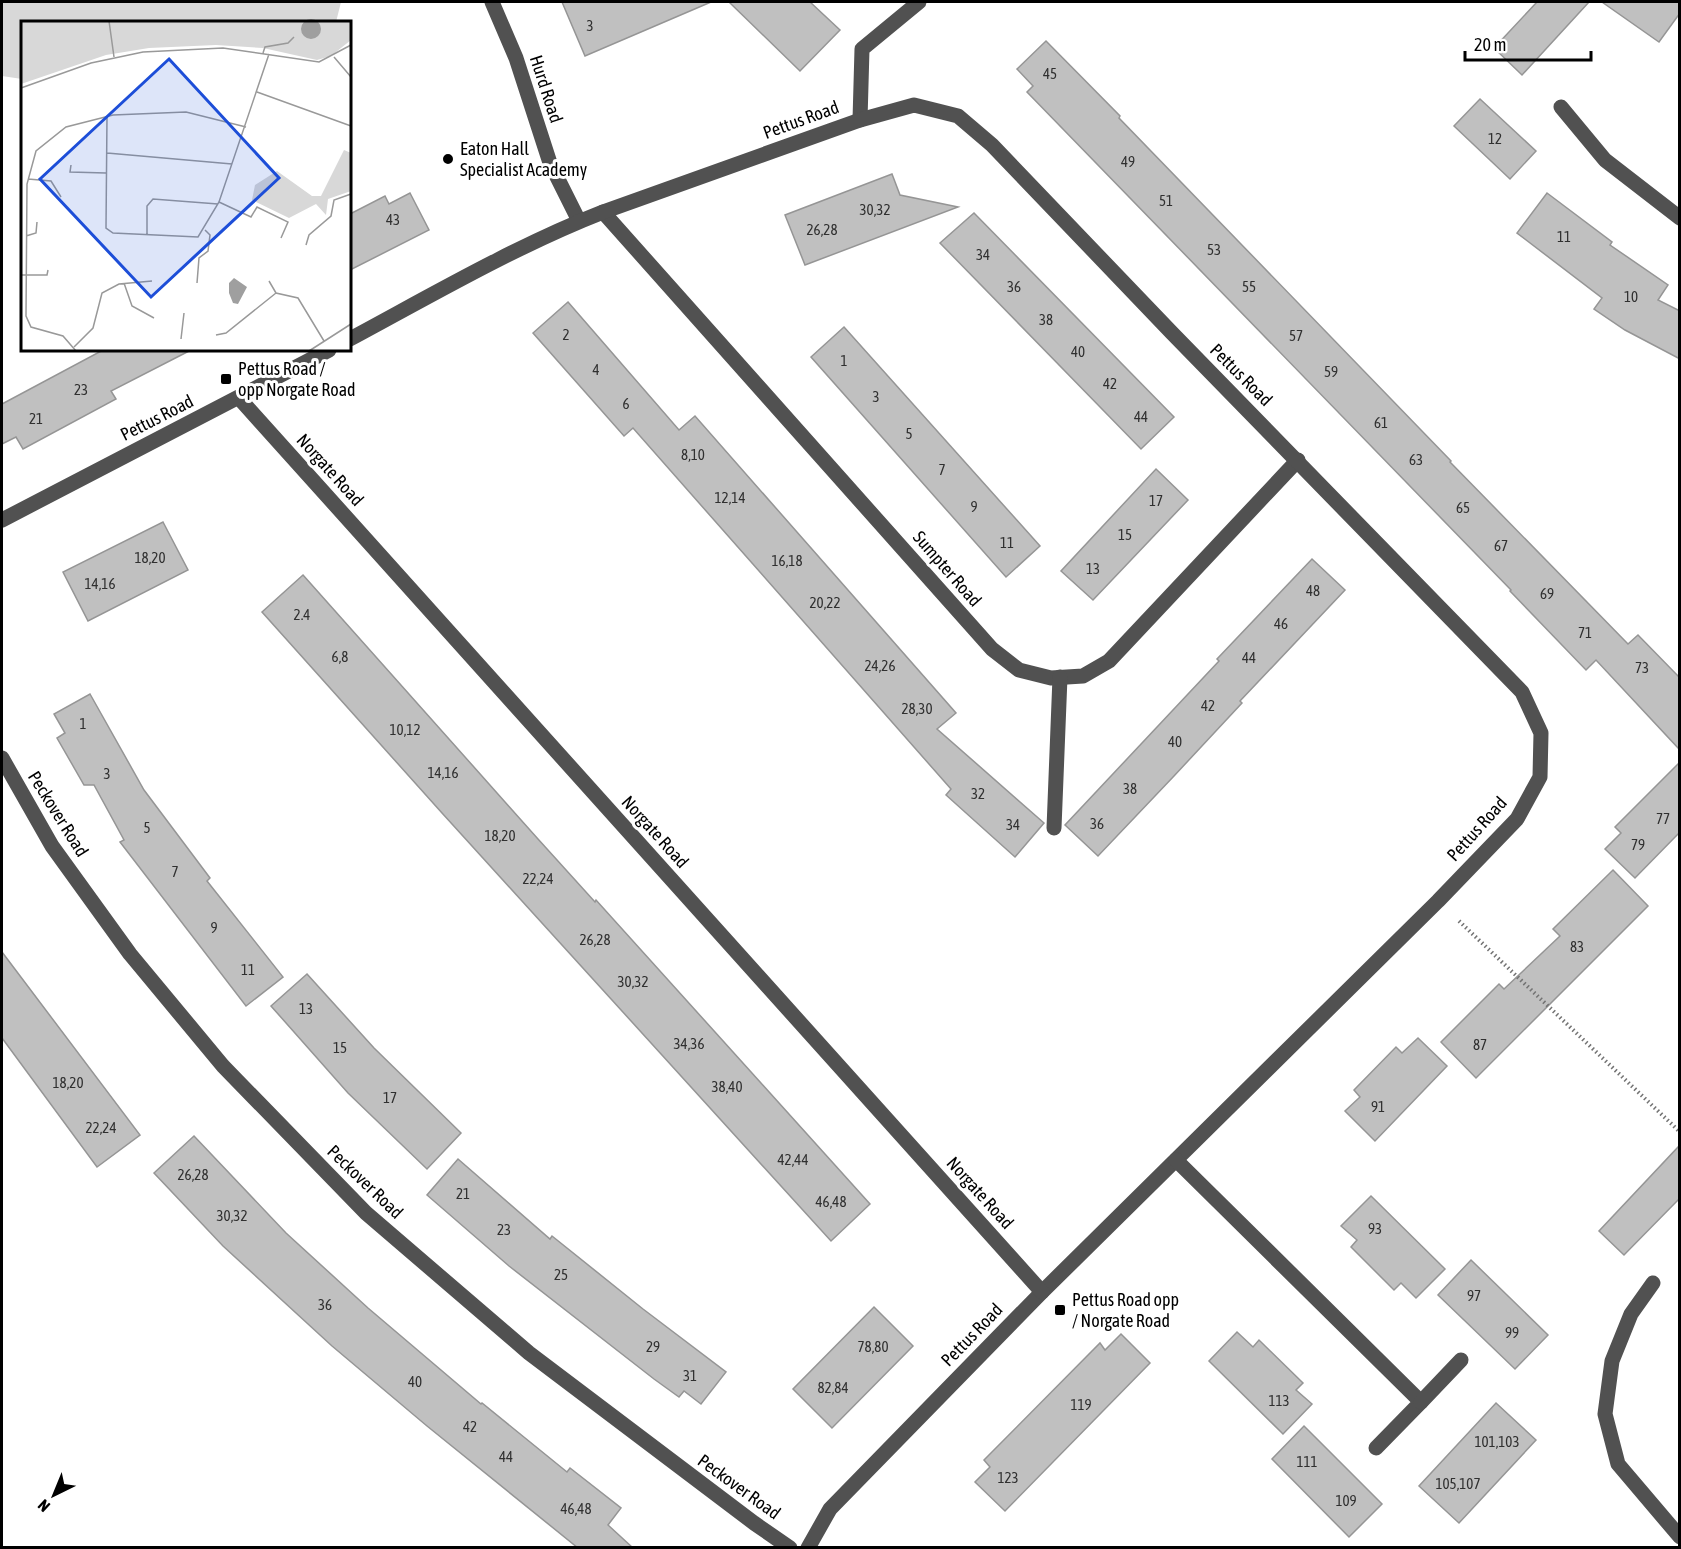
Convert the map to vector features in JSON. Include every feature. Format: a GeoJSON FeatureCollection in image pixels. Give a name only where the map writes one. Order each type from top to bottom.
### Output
{"type":"FeatureCollection","features":[{"type":"Feature","properties":{"kind":"street","name":"Hurd Road"},"geometry":{"type":"LineString","coordinates":[[492,2],[516,58],[550,163],[579,221]]}},
{"type":"Feature","properties":{"kind":"street"},"geometry":{"type":"LineString","coordinates":[[860,120],[862,49],[919,2]]}},
{"type":"Feature","properties":{"kind":"street","name":"Pettus Road"},"geometry":{"type":"LineString","coordinates":[[351,338],[468,275],[579,221],[603,212],[860,120],[914,105],[958,116],[992,145],[1522,692],[1541,733],[1540,777],[1517,819],[1438,901],[1042,1292],[830,1509],[808,1548]]}},
{"type":"Feature","properties":{"kind":"street"},"geometry":{"type":"LineString","coordinates":[[1561,107],[1605,160],[1680,218]]}},
{"type":"Feature","properties":{"kind":"street","name":"Sumpter Road"},"geometry":{"type":"LineString","coordinates":[[603,212],[992,649],[1019,670],[1051,678],[1083,676],[1109,661],[1298,460]]}},
{"type":"Feature","properties":{"kind":"street","name":"Pettus Road"},"geometry":{"type":"LineString","coordinates":[[2,520],[327,351]]}},
{"type":"Feature","properties":{"kind":"street","name":"Norgate Road"},"geometry":{"type":"LineString","coordinates":[[239,398],[1042,1292]]}},
{"type":"Feature","properties":{"kind":"street"},"geometry":{"type":"LineString","coordinates":[[1054,828],[1060,677]]}},
{"type":"Feature","properties":{"kind":"street","name":"Peckover Road"},"geometry":{"type":"LineString","coordinates":[[2,758],[52,846],[129,954],[223,1066],[366,1213],[529,1353],[754,1524],[790,1548]]}},
{"type":"Feature","properties":{"kind":"street"},"geometry":{"type":"LineString","coordinates":[[1176,1160],[1421,1402]]}},
{"type":"Feature","properties":{"kind":"street"},"geometry":{"type":"LineString","coordinates":[[1653,1282],[1631,1314],[1612,1361],[1605,1414],[1618,1464],[1680,1537]]}},
{"type":"Feature","properties":{"kind":"street"},"geometry":{"type":"LineString","coordinates":[[1376,1448],[1461,1360]]}},
{"type":"Feature","properties":{"kind":"path"},"geometry":{"type":"LineString","coordinates":[[1438,901],[1680,1132]]}},
{"type":"Feature","properties":{"kind":"shaded area"},"geometry":{"type":"Polygon","coordinates":[[[2,2],[341,2],[336,21],[21,21],[21,79],[2,76],[2,2]]]}},
{"type":"Feature","properties":{"kind":"building"},"geometry":{"type":"Polygon","coordinates":[[[562,2],[711,2],[585,56],[562,2]]]}},
{"type":"Feature","properties":{"kind":"building"},"geometry":{"type":"Polygon","coordinates":[[[729,2],[810,2],[840,30],[800,71],[729,2]]]}},
{"type":"Feature","properties":{"kind":"building"},"geometry":{"type":"Polygon","coordinates":[[[1537,2],[1589,2],[1522,75],[1494,48],[1537,2]]]}},
{"type":"Feature","properties":{"kind":"building"},"geometry":{"type":"Polygon","coordinates":[[[1602,2],[1680,2],[1680,13],[1659,42],[1602,2]]]}},
{"type":"Feature","properties":{"kind":"building"},"geometry":{"type":"Polygon","coordinates":[[[1046,41],[1628,644],[1638,635],[1680,678],[1680,750],[1596,660],[1586,670],[1027,92],[1033,86],[1017,69],[1046,41]]]}},
{"type":"Feature","properties":{"kind":"building"},"geometry":{"type":"Polygon","coordinates":[[[1480,99],[1536,151],[1510,179],[1454,126],[1480,99]]]}},
{"type":"Feature","properties":{"kind":"building"},"geometry":{"type":"Polygon","coordinates":[[[892,174],[900,195],[958,207],[805,265],[785,215],[892,174]]]}},
{"type":"Feature","properties":{"kind":"building"},"geometry":{"type":"Polygon","coordinates":[[[410,193],[429,230],[351,269],[351,213],[385,196],[389,204],[410,193]]]}},
{"type":"Feature","properties":{"kind":"building"},"geometry":{"type":"Polygon","coordinates":[[[1547,193],[1612,242],[1610,245],[1668,285],[1658,300],[1680,311],[1680,359],[1625,330],[1594,309],[1602,298],[1517,233],[1547,193]]]}},
{"type":"Feature","properties":{"kind":"building"},"geometry":{"type":"Polygon","coordinates":[[[974,213],[1174,417],[1141,449],[940,243],[974,213]]]}},
{"type":"Feature","properties":{"kind":"building"},"geometry":{"type":"Polygon","coordinates":[[[568,302],[679,430],[695,416],[956,713],[937,729],[1044,823],[1015,857],[946,795],[951,789],[633,428],[624,436],[533,333],[568,302]]]}},
{"type":"Feature","properties":{"kind":"building"},"geometry":{"type":"Polygon","coordinates":[[[844,327],[1040,546],[1006,577],[811,357],[844,327]]]}},
{"type":"Feature","properties":{"kind":"building"},"geometry":{"type":"Polygon","coordinates":[[[101,351],[189,351],[111,391],[116,399],[23,449],[16,437],[2,444],[2,404],[101,351]]]}},
{"type":"Feature","properties":{"kind":"building"},"geometry":{"type":"Polygon","coordinates":[[[1156,469],[1188,500],[1093,600],[1061,571],[1156,469]]]}},
{"type":"Feature","properties":{"kind":"building"},"geometry":{"type":"Polygon","coordinates":[[[163,522],[188,570],[88,621],[63,572],[163,522]]]}},
{"type":"Feature","properties":{"kind":"building"},"geometry":{"type":"Polygon","coordinates":[[[1312,559],[1345,590],[1098,856],[1065,825],[1312,559]]]}},
{"type":"Feature","properties":{"kind":"building"},"geometry":{"type":"Polygon","coordinates":[[[303,575],[538,839],[595,902],[596,900],[870,1204],[831,1241],[262,612],[303,575]]]}},
{"type":"Feature","properties":{"kind":"building"},"geometry":{"type":"Polygon","coordinates":[[[90,694],[144,790],[210,878],[207,881],[283,977],[246,1006],[120,842],[124,840],[94,785],[84,785],[57,738],[65,733],[54,714],[90,694]]]}},
{"type":"Feature","properties":{"kind":"building"},"geometry":{"type":"Polygon","coordinates":[[[1680,762],[1680,832],[1635,878],[1605,849],[1621,833],[1615,827],[1680,762]]]}},
{"type":"Feature","properties":{"kind":"building"},"geometry":{"type":"Polygon","coordinates":[[[1613,870],[1648,906],[1476,1078],[1441,1042],[1499,984],[1504,989],[1560,936],[1553,929],[1613,870]]]}},
{"type":"Feature","properties":{"kind":"building"},"geometry":{"type":"Polygon","coordinates":[[[2,952],[140,1135],[97,1167],[2,1038],[2,952]]]}},
{"type":"Feature","properties":{"kind":"building"},"geometry":{"type":"Polygon","coordinates":[[[307,974],[374,1048],[461,1133],[427,1169],[348,1093],[271,1006],[307,974]]]}},
{"type":"Feature","properties":{"kind":"building"},"geometry":{"type":"Polygon","coordinates":[[[1418,1038],[1447,1066],[1375,1141],[1345,1111],[1360,1097],[1354,1090],[1396,1047],[1402,1053],[1418,1038]]]}},
{"type":"Feature","properties":{"kind":"building"},"geometry":{"type":"Polygon","coordinates":[[[194,1136],[286,1233],[368,1308],[481,1404],[567,1472],[570,1468],[621,1508],[608,1525],[633,1548],[578,1548],[332,1346],[223,1246],[154,1173],[194,1136]]]}},
{"type":"Feature","properties":{"kind":"building"},"geometry":{"type":"Polygon","coordinates":[[[1680,1145],[1680,1198],[1624,1255],[1599,1231],[1680,1145]]]}},
{"type":"Feature","properties":{"kind":"building"},"geometry":{"type":"Polygon","coordinates":[[[458,1159],[550,1239],[552,1236],[726,1372],[701,1404],[684,1391],[679,1397],[654,1379],[509,1266],[427,1195],[458,1159]]]}},
{"type":"Feature","properties":{"kind":"building"},"geometry":{"type":"Polygon","coordinates":[[[1371,1196],[1445,1269],[1416,1298],[1401,1283],[1394,1290],[1351,1247],[1357,1240],[1341,1226],[1371,1196]]]}},
{"type":"Feature","properties":{"kind":"building"},"geometry":{"type":"Polygon","coordinates":[[[1471,1260],[1548,1335],[1515,1369],[1438,1295],[1471,1260]]]}},
{"type":"Feature","properties":{"kind":"building"},"geometry":{"type":"Polygon","coordinates":[[[874,1307],[913,1346],[832,1428],[793,1389],[874,1307]]]}},
{"type":"Feature","properties":{"kind":"building"},"geometry":{"type":"Polygon","coordinates":[[[1237,1332],[1253,1347],[1259,1340],[1303,1383],[1296,1390],[1312,1404],[1283,1434],[1209,1361],[1237,1332]]]}},
{"type":"Feature","properties":{"kind":"building"},"geometry":{"type":"Polygon","coordinates":[[[1121,1334],[1150,1363],[1005,1511],[975,1482],[990,1467],[984,1460],[1100,1343],[1105,1350],[1121,1334]]]}},
{"type":"Feature","properties":{"kind":"building"},"geometry":{"type":"Polygon","coordinates":[[[1496,1403],[1536,1440],[1459,1523],[1419,1486],[1496,1403]]]}},
{"type":"Feature","properties":{"kind":"building"},"geometry":{"type":"Polygon","coordinates":[[[1304,1426],[1382,1504],[1349,1537],[1272,1459],[1304,1426]]]}},
{"type":"Feature","properties":{"kind":"place","name":"Eaton Hall Specialist Academy"},"geometry":{"type":"Point","coordinates":[448,159]}},
{"type":"Feature","properties":{"kind":"place","name":"Pettus Road / opp Norgate Road"},"geometry":{"type":"Point","coordinates":[226,379]}},
{"type":"Feature","properties":{"kind":"place","name":"Pettus Road opp / Norgate Road"},"geometry":{"type":"Point","coordinates":[1060,1310]}}]}
